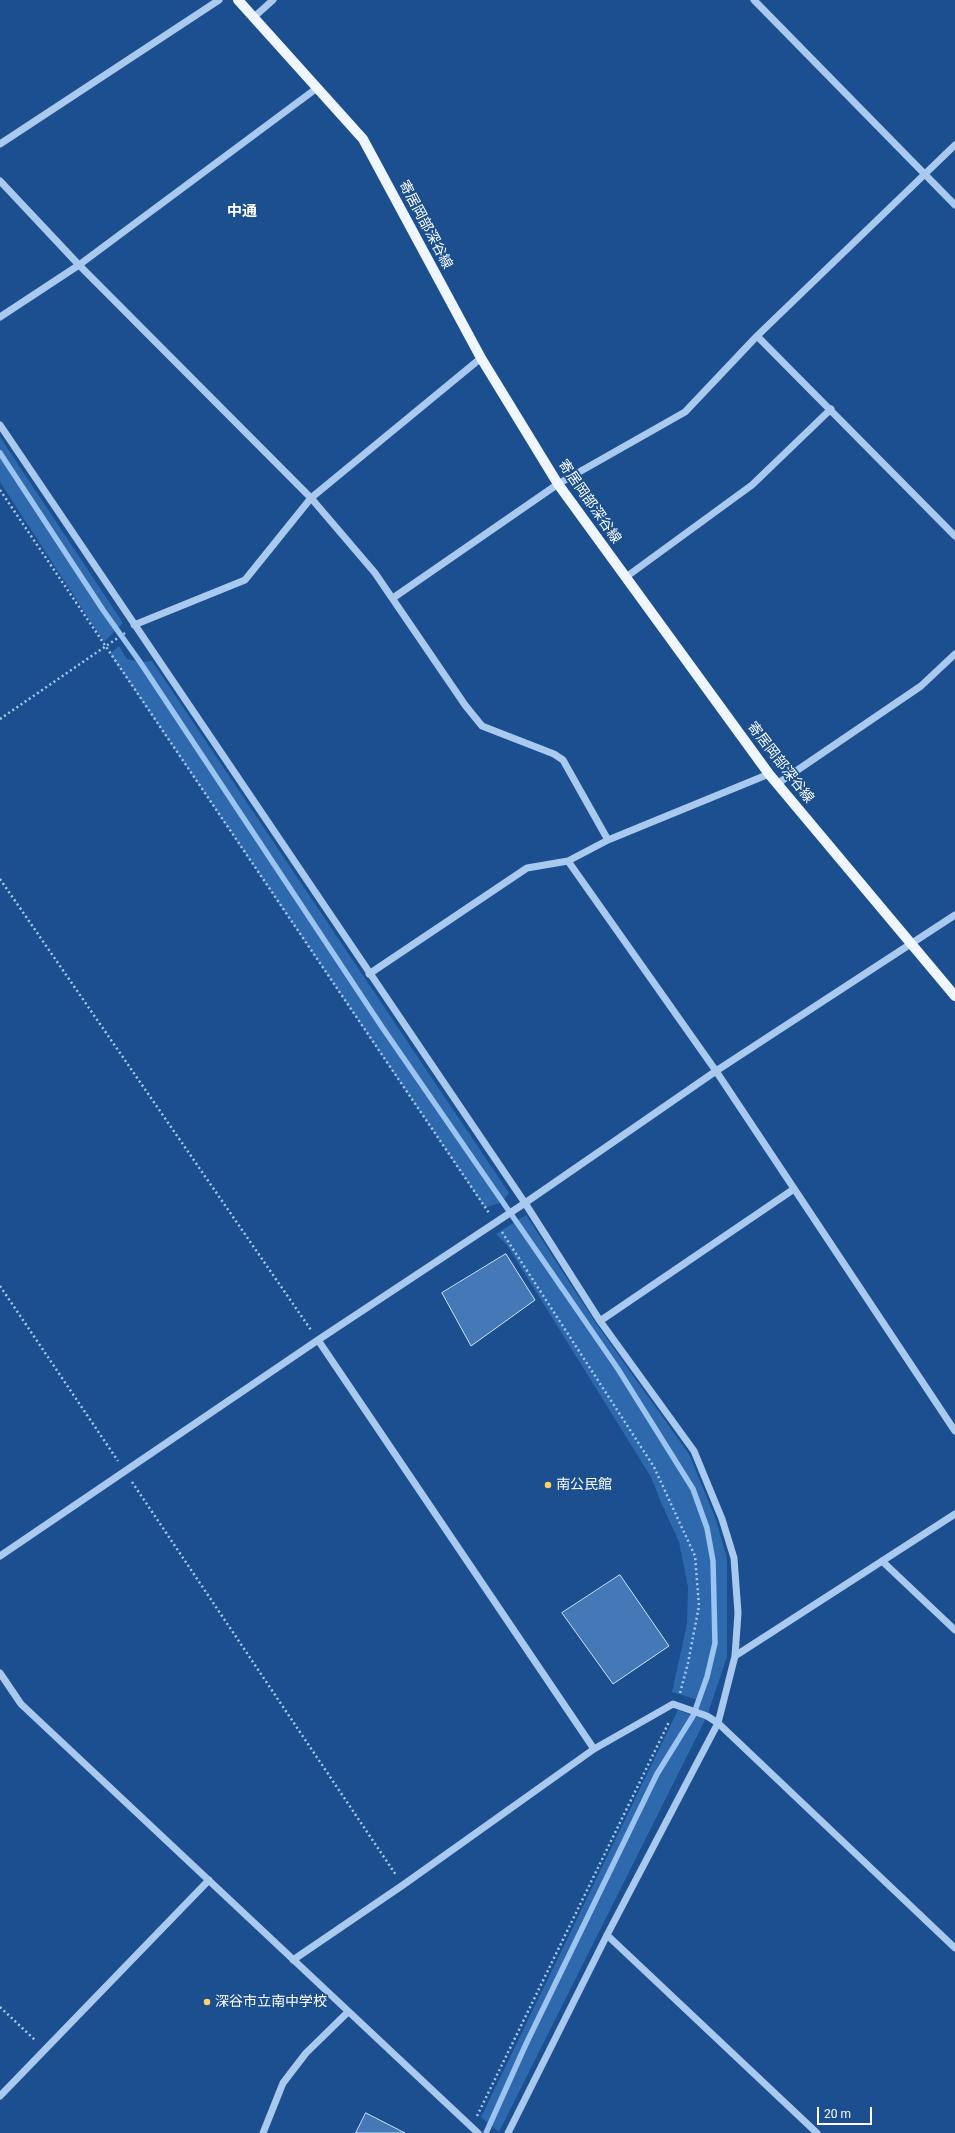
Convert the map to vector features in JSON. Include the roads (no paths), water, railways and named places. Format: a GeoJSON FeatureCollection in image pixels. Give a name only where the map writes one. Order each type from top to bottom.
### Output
{"type":"FeatureCollection","features":[{"type":"Feature","properties":{"kind":"main road","name":"寄居岡部深谷線"},"geometry":{"type":"LineString","coordinates":[[238,0],[363,139],[481,358],[558,484],[769,774],[955,996]]}},
{"type":"Feature","properties":{"kind":"street"},"geometry":{"type":"LineString","coordinates":[[0,144],[219,0]]}},
{"type":"Feature","properties":{"kind":"street"},"geometry":{"type":"LineString","coordinates":[[253,18],[273,0]]}},
{"type":"Feature","properties":{"kind":"street"},"geometry":{"type":"LineString","coordinates":[[754,0],[955,205]]}},
{"type":"Feature","properties":{"kind":"street"},"geometry":{"type":"LineString","coordinates":[[0,317],[80,265],[317,88]]}},
{"type":"Feature","properties":{"kind":"street"},"geometry":{"type":"LineString","coordinates":[[393,598],[558,484],[685,412],[758,336],[926,175],[955,145]]}},
{"type":"Feature","properties":{"kind":"street"},"geometry":{"type":"LineString","coordinates":[[0,181],[80,265],[311,498],[375,573],[465,705],[482,726],[548,752],[563,760],[608,840]]}},
{"type":"Feature","properties":{"kind":"street"},"geometry":{"type":"LineString","coordinates":[[758,336],[955,536]]}},
{"type":"Feature","properties":{"kind":"street"},"geometry":{"type":"LineString","coordinates":[[134,624],[245,580],[311,498],[481,358]]}},
{"type":"Feature","properties":{"kind":"street"},"geometry":{"type":"LineString","coordinates":[[626,577],[752,485],[831,409]]}},
{"type":"Feature","properties":{"kind":"street"},"geometry":{"type":"LineString","coordinates":[[0,425],[525,1204],[600,1321],[694,1451],[722,1519],[734,1558],[738,1613],[735,1656],[718,1723],[607,1935],[508,2133]]}},
{"type":"Feature","properties":{"kind":"street"},"geometry":{"type":"LineString","coordinates":[[777,784],[921,686],[955,654]]}},
{"type":"Feature","properties":{"kind":"street"},"geometry":{"type":"LineString","coordinates":[[369,974],[527,868],[568,861],[608,840],[769,774]]}},
{"type":"Feature","properties":{"kind":"street"},"geometry":{"type":"LineString","coordinates":[[568,861],[716,1071],[955,1431]]}},
{"type":"Feature","properties":{"kind":"street"},"geometry":{"type":"LineString","coordinates":[[0,1556],[126,1473],[318,1340],[525,1204],[716,1071],[955,914]]}},
{"type":"Feature","properties":{"kind":"street"},"geometry":{"type":"LineString","coordinates":[[600,1321],[794,1189]]}},
{"type":"Feature","properties":{"kind":"street"},"geometry":{"type":"LineString","coordinates":[[318,1340],[594,1749]]}},
{"type":"Feature","properties":{"kind":"street"},"geometry":{"type":"LineString","coordinates":[[735,1656],[955,1514]]}},
{"type":"Feature","properties":{"kind":"street"},"geometry":{"type":"LineString","coordinates":[[882,1561],[955,1630]]}},
{"type":"Feature","properties":{"kind":"street"},"geometry":{"type":"LineString","coordinates":[[0,1674],[21,1704],[209,1880],[470,2130],[478,2133]]}},
{"type":"Feature","properties":{"kind":"street"},"geometry":{"type":"LineString","coordinates":[[293,1960],[403,1885],[594,1749],[675,1704],[707,1716],[718,1723],[955,1948]]}},
{"type":"Feature","properties":{"kind":"street"},"geometry":{"type":"LineString","coordinates":[[0,2096],[209,1880]]}},
{"type":"Feature","properties":{"kind":"street"},"geometry":{"type":"LineString","coordinates":[[607,1935],[817,2133]]}},
{"type":"Feature","properties":{"kind":"street"},"geometry":{"type":"LineString","coordinates":[[264,2133],[283,2083],[306,2053],[348,2012]]}},
{"type":"Feature","properties":{"kind":"waterway"},"geometry":{"type":"LineString","coordinates":[[0,453],[103,610],[140,662],[382,1027],[618,1369],[693,1489],[707,1528],[713,1561],[715,1643],[707,1677],[693,1716],[657,1774],[526,2044],[486,2133]]}},
{"type":"Feature","properties":{"kind":"place","name":"南公民館"},"geometry":{"type":"Point","coordinates":[548,1485]}},
{"type":"Feature","properties":{"kind":"place","name":"深谷市立南中学校"},"geometry":{"type":"Point","coordinates":[207,2002]}},
{"type":"Feature","properties":{"kind":"district","name":"中通"},"geometry":{"type":"Point","coordinates":[242,212]}}]}
